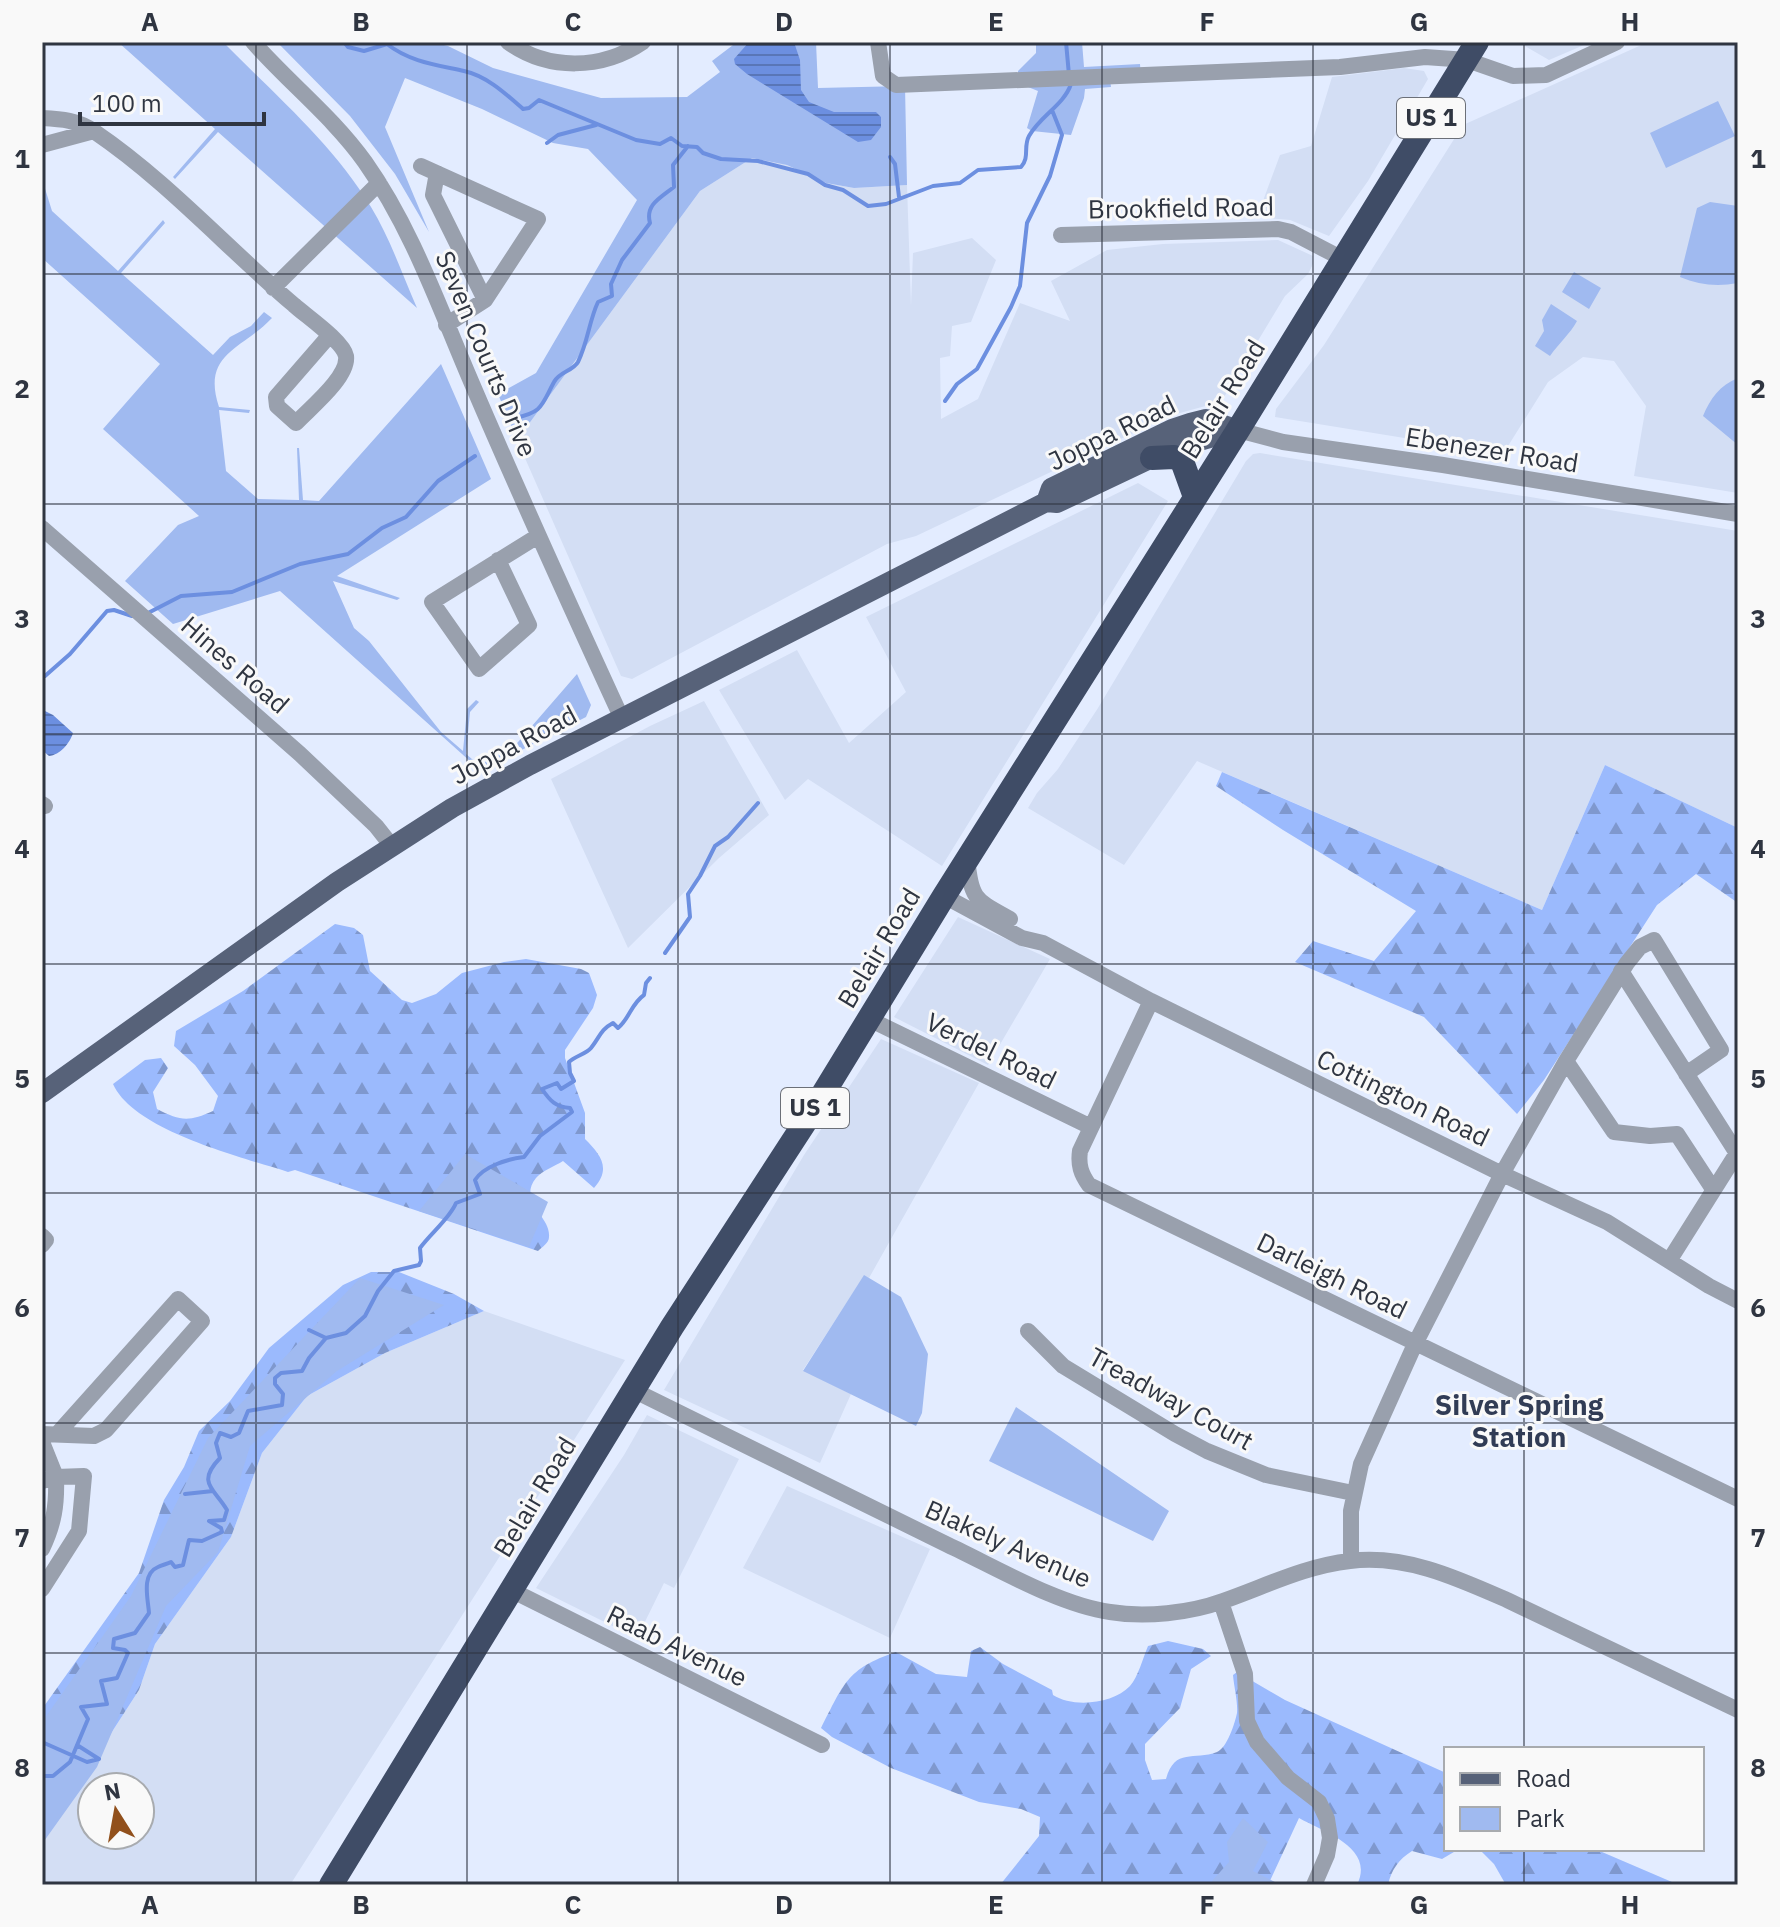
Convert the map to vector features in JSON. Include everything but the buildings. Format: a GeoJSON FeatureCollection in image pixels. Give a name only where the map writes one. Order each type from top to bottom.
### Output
{"type":"FeatureCollection","features":[{"type":"Feature","properties":{"kind":"highway","name":"Belair Road"},"geometry":{"type":"LineString","coordinates":[[331,1885],[633,1390],[869,1019],[1472,51]]}},
{"type":"Feature","properties":{"kind":"highway"},"geometry":{"type":"LineString","coordinates":[[1152,458],[1174,457],[1182,461],[1195,497]]}},
{"type":"Feature","properties":{"kind":"main road","name":"Joppa Road"},"geometry":{"type":"LineString","coordinates":[[1046,502],[1051,488],[1172,429],[1206,419],[1238,430]]}},
{"type":"Feature","properties":{"kind":"main road","name":"Joppa Road"},"geometry":{"type":"LineString","coordinates":[[42,1093],[391,845],[475,794],[1046,502],[1057,503],[1179,447],[1238,430]]}},
{"type":"Feature","properties":{"kind":"street","name":"Seven Courts Drive"},"geometry":{"type":"LineString","coordinates":[[253,42],[346,137],[379,183],[421,263],[538,536],[622,719]]}},
{"type":"Feature","properties":{"kind":"street"},"geometry":{"type":"LineString","coordinates":[[508,42],[538,58],[568,64],[614,57],[643,42]]}},
{"type":"Feature","properties":{"kind":"street"},"geometry":{"type":"LineString","coordinates":[[878,42],[883,76],[896,85],[1340,67],[1472,51],[1513,76],[1546,75],[1617,42]]}},
{"type":"Feature","properties":{"kind":"street"},"geometry":{"type":"LineString","coordinates":[[42,118],[69,121],[94,131],[145,172],[329,336],[345,352],[343,372],[296,423],[277,406],[276,397],[329,336]]}},
{"type":"Feature","properties":{"kind":"street"},"geometry":{"type":"LineString","coordinates":[[42,145],[94,131]]}},
{"type":"Feature","properties":{"kind":"street"},"geometry":{"type":"LineString","coordinates":[[421,166],[538,219],[485,300],[446,325]]}},
{"type":"Feature","properties":{"kind":"street"},"geometry":{"type":"LineString","coordinates":[[437,173],[433,195],[485,300]]}},
{"type":"Feature","properties":{"kind":"street"},"geometry":{"type":"LineString","coordinates":[[273,288],[379,183]]}},
{"type":"Feature","properties":{"kind":"street","name":"Brookfield Road"},"geometry":{"type":"LineString","coordinates":[[1061,235],[1278,229],[1291,232],[1343,259]]}},
{"type":"Feature","properties":{"kind":"street","name":"Ebenezer Road"},"geometry":{"type":"LineString","coordinates":[[1238,430],[1283,442],[1738,514]]}},
{"type":"Feature","properties":{"kind":"street","name":"Hines Road"},"geometry":{"type":"LineString","coordinates":[[42,528],[300,754],[376,826],[391,845]]}},
{"type":"Feature","properties":{"kind":"street"},"geometry":{"type":"LineString","coordinates":[[498,560],[529,625],[479,669],[432,602],[498,560],[538,536]]}},
{"type":"Feature","properties":{"kind":"street","name":"Cottington Road"},"geometry":{"type":"LineString","coordinates":[[967,859],[974,895],[980,902],[1028,929],[1043,943],[1151,1001],[1502,1174],[1607,1222],[1738,1301]]}},
{"type":"Feature","properties":{"kind":"street","name":"Cottington Road"},"geometry":{"type":"LineString","coordinates":[[944,896],[1022,938],[1043,943]]}},
{"type":"Feature","properties":{"kind":"street"},"geometry":{"type":"LineString","coordinates":[[1351,1561],[1353,1493],[1372,1436],[1415,1344],[1502,1174],[1566,1061],[1621,971],[1640,947],[1654,940],[1721,1050],[1686,1074]]}},
{"type":"Feature","properties":{"kind":"street"},"geometry":{"type":"LineString","coordinates":[[1621,971],[1738,1154],[1669,1261]]}},
{"type":"Feature","properties":{"kind":"street","name":"Darleigh Road"},"geometry":{"type":"LineString","coordinates":[[1151,1001],[1080,1151],[1078,1163],[1089,1185],[1738,1499]]}},
{"type":"Feature","properties":{"kind":"street","name":"Verdel Road"},"geometry":{"type":"LineString","coordinates":[[869,1019],[1091,1127]]}},
{"type":"Feature","properties":{"kind":"street"},"geometry":{"type":"LineString","coordinates":[[1566,1061],[1614,1132],[1650,1136],[1677,1134],[1713,1189]]}},
{"type":"Feature","properties":{"kind":"street"},"geometry":{"type":"LineString","coordinates":[[42,1236],[46,1240],[42,1245]]}},
{"type":"Feature","properties":{"kind":"street"},"geometry":{"type":"LineString","coordinates":[[178,1299],[202,1321],[106,1430],[94,1436],[50,1433],[178,1299]]}},
{"type":"Feature","properties":{"kind":"street","name":"Treadway Court"},"geometry":{"type":"LineString","coordinates":[[1028,1331],[1063,1366],[1207,1451],[1266,1475],[1353,1493]]}},
{"type":"Feature","properties":{"kind":"street","name":"Blakely Avenue"},"geometry":{"type":"LineString","coordinates":[[633,1390],[975,1557],[1096,1610],[1130,1614],[1166,1612],[1221,1602],[1301,1571],[1351,1561],[1411,1564],[1469,1583],[1738,1710]]}},
{"type":"Feature","properties":{"kind":"street"},"geometry":{"type":"LineString","coordinates":[[42,1442],[57,1505],[53,1527],[42,1549]]}},
{"type":"Feature","properties":{"kind":"street"},"geometry":{"type":"LineString","coordinates":[[42,1589],[79,1531],[83,1510],[84,1476],[49,1479]]}},
{"type":"Feature","properties":{"kind":"street","name":"Raab Avenue"},"geometry":{"type":"LineString","coordinates":[[511,1590],[822,1745]]}},
{"type":"Feature","properties":{"kind":"street"},"geometry":{"type":"LineString","coordinates":[[1221,1602],[1245,1674],[1247,1721],[1257,1742],[1288,1778],[1319,1802],[1327,1819],[1330,1838],[1327,1855],[1314,1885]]}},
{"type":"Feature","properties":{"kind":"shaded area"},"geometry":{"type":"Polygon","coordinates":[[[749,42],[794,42],[800,60],[801,90],[809,102],[834,112],[876,112],[881,117],[881,127],[871,140],[858,142],[747,74],[735,64],[734,59],[749,42]]]}},
{"type":"Feature","properties":{"kind":"shaded area"},"geometry":{"type":"Polygon","coordinates":[[[1518,42],[1591,42],[1549,60],[1518,42]]]}},
{"type":"Feature","properties":{"kind":"shaded area"},"geometry":{"type":"Polygon","coordinates":[[[1648,42],[1738,42],[1738,493],[1634,476],[1646,406],[1614,361],[1583,357],[1548,382],[1503,454],[1275,417],[1276,409],[1324,345],[1463,125],[1648,42]]]}},
{"type":"Feature","properties":{"kind":"shaded area"},"geometry":{"type":"Polygon","coordinates":[[[1404,68],[1424,71],[1428,79],[1368,181],[1329,236],[1290,220],[1257,217],[1280,155],[1311,146],[1332,77],[1404,68]]]}},
{"type":"Feature","properties":{"kind":"shaded area"},"geometry":{"type":"Polygon","coordinates":[[[752,158],[787,165],[826,183],[854,188],[907,185],[911,306],[913,253],[972,238],[996,260],[971,322],[952,326],[950,356],[940,358],[941,419],[978,399],[1020,303],[1070,321],[1051,281],[1107,250],[1163,244],[1278,240],[1313,256],[1313,264],[1308,274],[1285,296],[1224,397],[1209,405],[1169,416],[916,536],[887,544],[632,679],[621,676],[517,440],[700,191],[752,158]]]}},
{"type":"Feature","properties":{"kind":"shaded area"},"geometry":{"type":"Polygon","coordinates":[[[1253,454],[1738,531],[1738,828],[1605,765],[1542,910],[1197,761],[1124,865],[1028,808],[1098,708],[1246,461],[1253,454]]]}},
{"type":"Feature","properties":{"kind":"shaded area"},"geometry":{"type":"Polygon","coordinates":[[[1138,483],[1168,501],[942,866],[808,779],[785,800],[719,690],[797,650],[849,743],[906,692],[866,617],[1138,483]]]}},
{"type":"Feature","properties":{"kind":"shaded area"},"geometry":{"type":"Polygon","coordinates":[[[704,701],[769,815],[719,858],[628,948],[551,779],[704,701]]]}},
{"type":"Feature","properties":{"kind":"shaded area"},"geometry":{"type":"Polygon","coordinates":[[[45,711],[73,733],[64,748],[49,756],[42,750],[42,714],[45,711]]]}},
{"type":"Feature","properties":{"kind":"shaded area"},"geometry":{"type":"Polygon","coordinates":[[[958,917],[1050,959],[988,1065],[894,1017],[958,917]]]}},
{"type":"Feature","properties":{"kind":"shaded area"},"geometry":{"type":"Polygon","coordinates":[[[881,1039],[979,1083],[869,1278],[864,1276],[803,1370],[851,1394],[820,1463],[664,1390],[804,1155],[881,1039]]]}},
{"type":"Feature","properties":{"kind":"shaded area"},"geometry":{"type":"Polygon","coordinates":[[[484,1311],[625,1360],[290,1885],[42,1885],[42,1840],[76,1787],[76,1851],[156,1851],[156,1771],[87,1771],[139,1690],[155,1644],[231,1537],[262,1453],[307,1396],[385,1353],[484,1311]]]}},
{"type":"Feature","properties":{"kind":"shaded area"},"geometry":{"type":"Polygon","coordinates":[[[647,1415],[739,1459],[674,1588],[664,1583],[637,1638],[536,1588],[647,1415]]]}},
{"type":"Feature","properties":{"kind":"shaded area"},"geometry":{"type":"Polygon","coordinates":[[[787,1486],[930,1549],[890,1638],[743,1568],[787,1486]]]}},
{"type":"Feature","properties":{"kind":"green space"},"geometry":{"type":"Polygon","coordinates":[[[118,42],[223,42],[302,120],[356,184],[384,231],[417,308],[218,132],[175,179],[173,177],[215,129],[118,42]]]}},
{"type":"Feature","properties":{"kind":"green space"},"geometry":{"type":"Polygon","coordinates":[[[277,42],[431,42],[448,46],[493,68],[601,98],[687,97],[720,72],[712,61],[737,42],[816,42],[818,88],[905,86],[907,185],[854,188],[826,183],[787,165],[752,158],[700,191],[517,440],[498,394],[536,373],[637,200],[588,149],[553,143],[482,109],[405,78],[385,127],[429,232],[395,174],[350,116],[277,42]]]}},
{"type":"Feature","properties":{"kind":"green space"},"geometry":{"type":"Polygon","coordinates":[[[1036,42],[1082,42],[1084,67],[1140,64],[1141,78],[1110,79],[1111,87],[1085,89],[1071,135],[1032,131],[1027,128],[1038,91],[1018,83],[1018,71],[1036,53],[1036,42]]]}},
{"type":"Feature","properties":{"kind":"green space"},"geometry":{"type":"Polygon","coordinates":[[[1718,101],[1735,136],[1666,168],[1650,133],[1718,101]]]}},
{"type":"Feature","properties":{"kind":"green space"},"geometry":{"type":"Polygon","coordinates":[[[42,179],[52,211],[118,271],[163,220],[165,223],[121,273],[213,355],[230,337],[251,326],[264,312],[272,318],[228,354],[220,363],[216,375],[219,407],[250,410],[249,413],[219,410],[226,471],[258,499],[299,500],[299,448],[303,500],[319,501],[441,364],[491,479],[337,576],[400,598],[397,600],[333,581],[354,628],[369,641],[441,732],[463,751],[467,709],[476,700],[479,702],[470,712],[466,754],[479,765],[512,749],[577,674],[591,705],[586,717],[481,771],[280,591],[173,624],[125,581],[178,525],[199,516],[103,429],[160,364],[42,258],[42,179]]]}},
{"type":"Feature","properties":{"kind":"green space"},"geometry":{"type":"Polygon","coordinates":[[[1710,202],[1738,206],[1738,283],[1708,284],[1680,277],[1697,208],[1710,202]]]}},
{"type":"Feature","properties":{"kind":"green space"},"geometry":{"type":"Polygon","coordinates":[[[1574,272],[1601,288],[1589,309],[1562,292],[1574,272]]]}},
{"type":"Feature","properties":{"kind":"green space"},"geometry":{"type":"Polygon","coordinates":[[[1551,304],[1577,321],[1550,356],[1535,346],[1544,331],[1542,320],[1551,304]]]}},
{"type":"Feature","properties":{"kind":"green space"},"geometry":{"type":"Polygon","coordinates":[[[1738,378],[1738,445],[1703,416],[1716,393],[1738,378]]]}},
{"type":"Feature","properties":{"kind":"green space"},"geometry":{"type":"Polygon","coordinates":[[[1605,765],[1738,828],[1738,903],[1696,874],[1657,905],[1544,1080],[1517,1114],[1424,1017],[1295,962],[1313,941],[1374,961],[1416,911],[1216,786],[1222,772],[1542,910],[1605,765]]]}},
{"type":"Feature","properties":{"kind":"green space"},"geometry":{"type":"Polygon","coordinates":[[[335,924],[354,928],[363,935],[370,971],[402,1000],[412,1003],[436,994],[462,973],[504,962],[526,959],[589,973],[597,995],[593,1008],[565,1050],[565,1058],[585,1113],[585,1139],[602,1162],[602,1174],[594,1188],[563,1161],[536,1178],[530,1194],[545,1222],[549,1237],[538,1251],[295,1170],[288,1172],[191,1140],[143,1115],[125,1101],[113,1084],[145,1060],[161,1058],[168,1068],[153,1092],[157,1109],[185,1119],[213,1111],[218,1096],[195,1065],[174,1046],[176,1031],[243,991],[335,924]]]}},
{"type":"Feature","properties":{"kind":"green space"},"geometry":{"type":"Polygon","coordinates":[[[465,1154],[548,1202],[529,1247],[419,1211],[465,1154]]]}},
{"type":"Feature","properties":{"kind":"green space"},"geometry":{"type":"Polygon","coordinates":[[[371,1272],[399,1272],[454,1294],[484,1311],[385,1353],[307,1396],[262,1453],[231,1537],[155,1644],[139,1690],[87,1771],[76,1771],[76,1787],[42,1840],[42,1709],[139,1573],[164,1500],[184,1467],[199,1431],[230,1401],[269,1348],[343,1285],[371,1272]]]}},
{"type":"Feature","properties":{"kind":"green space"},"geometry":{"type":"Polygon","coordinates":[[[864,1275],[901,1297],[928,1354],[922,1413],[916,1426],[803,1371],[864,1275]]]}},
{"type":"Feature","properties":{"kind":"green space"},"geometry":{"type":"Polygon","coordinates":[[[360,1278],[444,1305],[337,1371],[250,1446],[218,1552],[166,1606],[97,1767],[94,1771],[76,1771],[76,1796],[42,1844],[42,1722],[131,1596],[208,1438],[360,1278]]]}},
{"type":"Feature","properties":{"kind":"green space"},"geometry":{"type":"Polygon","coordinates":[[[1016,1407],[1169,1511],[1153,1541],[989,1461],[1016,1407]]]}},
{"type":"Feature","properties":{"kind":"green space"},"geometry":{"type":"Polygon","coordinates":[[[1168,1641],[1203,1649],[1211,1656],[1191,1669],[1180,1708],[1145,1744],[1145,1760],[1152,1780],[1166,1779],[1170,1769],[1180,1759],[1221,1750],[1237,1713],[1233,1675],[1237,1672],[1285,1700],[1444,1772],[1444,1851],[1456,1851],[1442,1859],[1412,1851],[1396,1865],[1388,1885],[1357,1885],[1361,1872],[1354,1851],[1334,1836],[1299,1818],[1268,1885],[1000,1885],[1039,1836],[1040,1817],[1021,1809],[979,1802],[891,1768],[821,1728],[848,1680],[866,1665],[896,1652],[936,1674],[967,1677],[971,1651],[980,1647],[1003,1664],[1052,1690],[1053,1695],[1082,1703],[1114,1697],[1130,1686],[1148,1646],[1168,1641]]]}},
{"type":"Feature","properties":{"kind":"green space"},"geometry":{"type":"Polygon","coordinates":[[[1243,1818],[1268,1842],[1253,1871],[1281,1885],[1214,1885],[1212,1881],[1229,1862],[1227,1842],[1243,1818]]]}},
{"type":"Feature","properties":{"kind":"green space"},"geometry":{"type":"Polygon","coordinates":[[[1481,1851],[1600,1851],[1679,1885],[1506,1885],[1494,1864],[1481,1851]]]}},
{"type":"Feature","properties":{"kind":"waterway"},"geometry":{"type":"LineString","coordinates":[[344,42],[348,47],[364,51],[387,44],[414,59],[472,73],[496,86],[523,109],[539,100],[636,140],[660,144],[671,138],[682,146],[697,147],[703,153],[721,159],[758,161],[808,174],[868,206],[886,204],[933,186],[960,183],[978,170],[1021,167],[1029,136],[1063,98],[1071,84]]}},
{"type":"Feature","properties":{"kind":"waterway"},"geometry":{"type":"LineString","coordinates":[[1066,42],[1069,75]]}},
{"type":"Feature","properties":{"kind":"waterway"},"geometry":{"type":"LineString","coordinates":[[945,401],[957,384],[977,369],[1020,286],[1027,223],[1050,176],[1062,135],[1052,110]]}},
{"type":"Feature","properties":{"kind":"waterway"},"geometry":{"type":"LineString","coordinates":[[547,143],[558,135],[596,125]]}},
{"type":"Feature","properties":{"kind":"waterway"},"geometry":{"type":"LineString","coordinates":[[515,418],[536,410],[556,379],[578,362],[598,302],[612,296],[611,284],[622,260],[650,223],[652,207],[674,187],[673,165],[688,146]]}},
{"type":"Feature","properties":{"kind":"waterway"},"geometry":{"type":"LineString","coordinates":[[890,157],[895,164],[899,197]]}},
{"type":"Feature","properties":{"kind":"waterway"},"geometry":{"type":"LineString","coordinates":[[148,613],[181,596],[232,592],[300,564],[348,554],[382,528],[406,517],[438,481],[475,456]]}},
{"type":"Feature","properties":{"kind":"waterway"},"geometry":{"type":"LineString","coordinates":[[42,676],[70,654],[107,611],[132,616]]}},
{"type":"Feature","properties":{"kind":"waterway"},"geometry":{"type":"LineString","coordinates":[[665,953],[690,917],[688,894],[715,846],[728,837],[758,803]]}},
{"type":"Feature","properties":{"kind":"waterway"},"geometry":{"type":"LineString","coordinates":[[42,1776],[53,1776],[70,1762],[88,1719],[81,1707],[107,1704],[101,1681],[117,1678],[128,1653],[113,1648],[114,1639],[135,1633],[149,1613],[149,1575],[171,1562],[175,1567],[183,1565],[189,1540],[202,1541],[222,1532],[221,1528],[209,1521],[224,1520],[227,1510],[208,1480],[220,1458],[216,1443],[220,1433],[231,1437],[239,1433],[248,1411],[282,1405],[283,1394],[275,1384],[275,1378],[281,1373],[302,1371],[326,1338],[346,1333],[365,1316],[378,1291],[394,1271],[419,1265],[420,1248],[456,1203],[480,1194],[475,1180],[479,1175],[497,1164],[524,1157],[540,1136],[572,1112],[570,1108],[554,1103],[542,1089],[557,1083],[561,1089],[574,1081],[569,1062],[589,1050],[613,1023],[618,1028],[622,1024],[644,995],[650,978]]}},
{"type":"Feature","properties":{"kind":"waterway"},"geometry":{"type":"LineString","coordinates":[[309,1330],[326,1338]]}},
{"type":"Feature","properties":{"kind":"waterway"},"geometry":{"type":"LineString","coordinates":[[185,1494],[213,1491]]}},
{"type":"Feature","properties":{"kind":"waterway"},"geometry":{"type":"LineString","coordinates":[[42,1742],[87,1762],[99,1759]]}},
{"type":"Feature","properties":{"kind":"waterway"},"geometry":{"type":"LineString","coordinates":[[77,1745],[99,1759]]}},
{"type":"Feature","properties":{"kind":"district","name":"Silver Spring Station"},"geometry":{"type":"Point","coordinates":[1519,1421]}}]}
